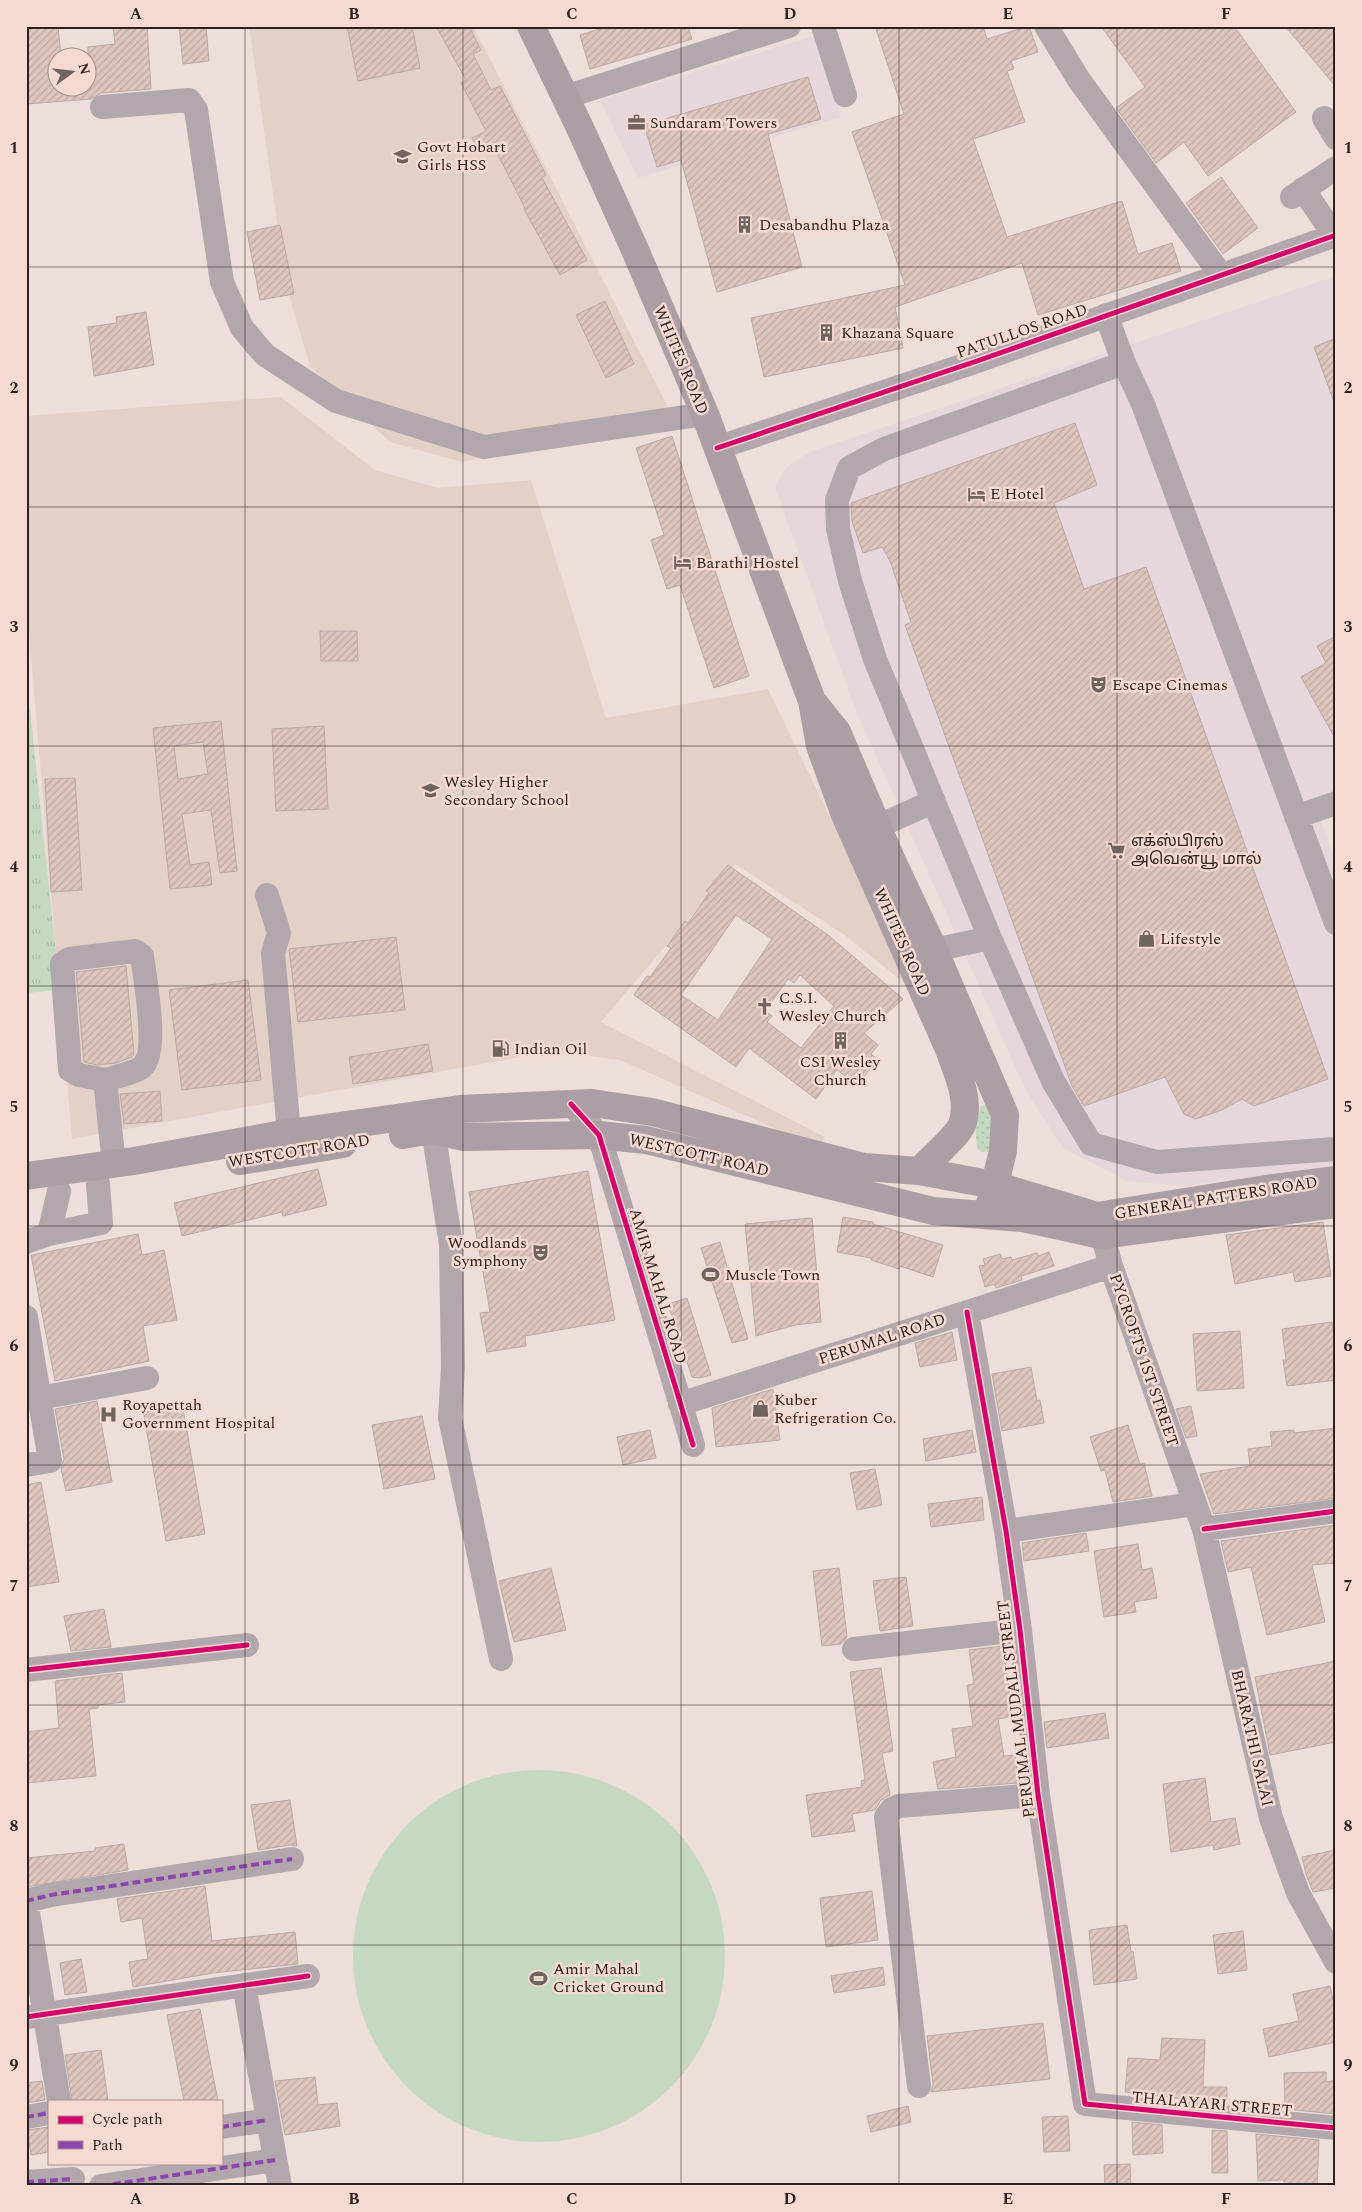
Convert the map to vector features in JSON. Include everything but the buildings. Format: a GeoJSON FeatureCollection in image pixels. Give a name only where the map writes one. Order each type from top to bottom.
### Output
{"type":"FeatureCollection","features":[{"type":"Feature","properties":{"kind":"main road","name":"WHITES ROAD"},"geometry":{"type":"LineString","coordinates":[[531,26],[636,252],[705,414],[812,701],[820,746],[845,815],[950,1049],[962,1085],[966,1107],[961,1126],[919,1171]]}},
{"type":"Feature","properties":{"kind":"main road","name":"WHITES ROAD"},"geometry":{"type":"LineString","coordinates":[[812,701],[838,732],[879,826],[892,861],[934,950],[1005,1114],[1003,1151],[994,1185]]}},
{"type":"Feature","properties":{"kind":"main road","name":"WESTCOTT ROAD"},"geometry":{"type":"LineString","coordinates":[[26,1193],[59,1191],[106,1174],[289,1133],[460,1109],[592,1103],[652,1112],[864,1167],[919,1171],[994,1185],[1099,1225]]}},
{"type":"Feature","properties":{"kind":"main road","name":"WESTCOTT ROAD"},"geometry":{"type":"LineString","coordinates":[[26,1176],[106,1174],[433,1130],[464,1136],[598,1135],[646,1140],[933,1211],[1099,1225]]}},
{"type":"Feature","properties":{"kind":"main road","name":"GENERAL PATTERS ROAD"},"geometry":{"type":"LineString","coordinates":[[1099,1225],[1336,1180]]}},
{"type":"Feature","properties":{"kind":"main road"},"geometry":{"type":"LineString","coordinates":[[988,1216],[994,1185]]}},
{"type":"Feature","properties":{"kind":"main road","name":"GENERAL PATTERS ROAD"},"geometry":{"type":"LineString","coordinates":[[1099,1225],[1336,1204]]}},
{"type":"Feature","properties":{"kind":"street"},"geometry":{"type":"LineString","coordinates":[[565,97],[789,26]]}},
{"type":"Feature","properties":{"kind":"street"},"geometry":{"type":"LineString","coordinates":[[823,26],[844,94]]}},
{"type":"Feature","properties":{"kind":"street"},"geometry":{"type":"LineString","coordinates":[[1046,26],[1079,80],[1221,275]]}},
{"type":"Feature","properties":{"kind":"street"},"geometry":{"type":"LineString","coordinates":[[102,107],[189,100],[196,110],[222,282],[242,328],[266,355],[336,401],[484,447],[705,414]]}},
{"type":"Feature","properties":{"kind":"street"},"geometry":{"type":"LineString","coordinates":[[1335,235],[1297,193],[1336,168]]}},
{"type":"Feature","properties":{"kind":"street","name":"PATULLOS ROAD"},"geometry":{"type":"LineString","coordinates":[[717,448],[1335,235]]}},
{"type":"Feature","properties":{"kind":"street"},"geometry":{"type":"LineString","coordinates":[[1106,314],[1124,363],[1143,404],[1336,923]]}},
{"type":"Feature","properties":{"kind":"street"},"geometry":{"type":"LineString","coordinates":[[1124,363],[884,449],[849,468],[837,500],[838,529],[850,581],[875,659],[990,938],[1053,1080],[1091,1144],[1156,1162],[1336,1149]]}},
{"type":"Feature","properties":{"kind":"street"},"geometry":{"type":"LineString","coordinates":[[879,826],[934,801]]}},
{"type":"Feature","properties":{"kind":"street"},"geometry":{"type":"LineString","coordinates":[[1296,817],[1336,802]]}},
{"type":"Feature","properties":{"kind":"street"},"geometry":{"type":"LineString","coordinates":[[267,895],[279,933],[273,953],[289,1133]]}},
{"type":"Feature","properties":{"kind":"street"},"geometry":{"type":"LineString","coordinates":[[934,950],[990,938]]}},
{"type":"Feature","properties":{"kind":"street"},"geometry":{"type":"LineString","coordinates":[[134,951],[142,956],[150,1027],[150,1055],[142,1068],[105,1080],[78,1075],[70,1070],[62,964],[68,959],[134,951]]}},
{"type":"Feature","properties":{"kind":"street"},"geometry":{"type":"LineString","coordinates":[[26,1242],[49,1234],[100,1223],[106,1174],[105,1080]]}},
{"type":"Feature","properties":{"kind":"street"},"geometry":{"type":"LineString","coordinates":[[571,1104],[598,1135]]}},
{"type":"Feature","properties":{"kind":"street"},"geometry":{"type":"LineString","coordinates":[[433,1130],[451,1245],[452,1367],[450,1418],[501,1659]]}},
{"type":"Feature","properties":{"kind":"street","name":"AMIR MAHAL ROAD"},"geometry":{"type":"LineString","coordinates":[[598,1135],[693,1445]]}},
{"type":"Feature","properties":{"kind":"street"},"geometry":{"type":"LineString","coordinates":[[49,1234],[59,1191]]}},
{"type":"Feature","properties":{"kind":"street","name":"PYCROFTS 1ST STREET"},"geometry":{"type":"LineString","coordinates":[[1099,1225],[1111,1266],[1194,1504]]}},
{"type":"Feature","properties":{"kind":"street","name":"PERUMAL ROAD"},"geometry":{"type":"LineString","coordinates":[[680,1404],[1111,1266]]}},
{"type":"Feature","properties":{"kind":"street","name":"PERUMAL MUDALI STREET"},"geometry":{"type":"LineString","coordinates":[[967,1312],[1006,1531],[1020,1630],[1038,1795],[1086,2104]]}},
{"type":"Feature","properties":{"kind":"street"},"geometry":{"type":"LineString","coordinates":[[26,1317],[50,1461],[26,1465]]}},
{"type":"Feature","properties":{"kind":"street"},"geometry":{"type":"LineString","coordinates":[[40,1398],[147,1378]]}},
{"type":"Feature","properties":{"kind":"street"},"geometry":{"type":"LineString","coordinates":[[1006,1531],[1194,1504]]}},
{"type":"Feature","properties":{"kind":"street","name":"BHARATHI SALAI"},"geometry":{"type":"LineString","coordinates":[[1194,1504],[1204,1529],[1271,1818],[1298,1893],[1336,1962]]}},
{"type":"Feature","properties":{"kind":"street"},"geometry":{"type":"LineString","coordinates":[[1204,1529],[1336,1511]]}},
{"type":"Feature","properties":{"kind":"street"},"geometry":{"type":"LineString","coordinates":[[854,1649],[1020,1630]]}},
{"type":"Feature","properties":{"kind":"street"},"geometry":{"type":"LineString","coordinates":[[26,1670],[247,1645]]}},
{"type":"Feature","properties":{"kind":"street"},"geometry":{"type":"LineString","coordinates":[[920,2086],[886,1817],[892,1809],[899,1806],[1038,1795]]}},
{"type":"Feature","properties":{"kind":"street"},"geometry":{"type":"LineString","coordinates":[[59,2100],[35,2015],[26,1901],[51,1895],[292,1859]]}},
{"type":"Feature","properties":{"kind":"street"},"geometry":{"type":"LineString","coordinates":[[35,2015],[308,1976]]}},
{"type":"Feature","properties":{"kind":"street"},"geometry":{"type":"LineString","coordinates":[[244,1985],[280,2186]]}},
{"type":"Feature","properties":{"kind":"street","name":"THALAYARI STREET"},"geometry":{"type":"LineString","coordinates":[[1086,2104],[1336,2128]]}},
{"type":"Feature","properties":{"kind":"street"},"geometry":{"type":"LineString","coordinates":[[26,2117],[48,2113]]}},
{"type":"Feature","properties":{"kind":"street"},"geometry":{"type":"LineString","coordinates":[[222,2127],[268,2120]]}},
{"type":"Feature","properties":{"kind":"street"},"geometry":{"type":"LineString","coordinates":[[101,2186],[275,2160]]}},
{"type":"Feature","properties":{"kind":"street"},"geometry":{"type":"LineString","coordinates":[[26,2182],[73,2176]]}},
{"type":"Feature","properties":{"kind":"shaded area","name":"Govt Hobart Girls HSS"},"geometry":{"type":"Polygon","coordinates":[[[249,26],[473,26],[673,417],[462,462],[390,442],[310,366],[286,285],[249,26]]]}},
{"type":"Feature","properties":{"kind":"shaded area","name":"Sundaram Towers"},"geometry":{"type":"Polygon","coordinates":[[[817,35],[841,117],[638,178],[600,100],[817,35]]]}},
{"type":"Feature","properties":{"kind":"shaded area"},"geometry":{"type":"Polygon","coordinates":[[[1336,276],[1336,806],[1318,813],[1336,862],[1336,1167],[1183,1186],[1127,1181],[1063,1148],[1026,1091],[855,709],[775,487],[786,468],[809,452],[1336,276]]]}},
{"type":"Feature","properties":{"kind":"shaded area","name":"Wesley Higher Secondary School"},"geometry":{"type":"Polygon","coordinates":[[[281,397],[375,470],[438,488],[531,480],[606,718],[768,689],[914,991],[846,936],[735,864],[601,1022],[825,1137],[817,1147],[620,1060],[553,1051],[72,1139],[26,597],[26,416],[281,397]]]}},
{"type":"Feature","properties":{"kind":"green space"},"geometry":{"type":"Polygon","coordinates":[[[26,709],[30,709],[60,990],[26,993],[26,709]]]}},
{"type":"Feature","properties":{"kind":"green space"},"geometry":{"type":"Polygon","coordinates":[[[985,1105],[1003,1139],[994,1151],[980,1152],[976,1142],[977,1122],[979,1110],[981,1106],[985,1105]]]}},
{"type":"Feature","properties":{"kind":"green space","name":"Amir Mahal Cricket Ground"},"geometry":{"type":"Polygon","coordinates":[[[539,1770],[557,1771],[593,1778],[627,1792],[657,1812],[683,1838],[703,1868],[711,1885],[721,1920],[725,1956],[724,1974],[717,2010],[703,2044],[683,2074],[657,2100],[627,2120],[610,2128],[575,2138],[539,2142],[521,2141],[485,2134],[451,2120],[421,2100],[395,2074],[375,2044],[367,2027],[357,1992],[353,1956],[354,1938],[361,1902],[375,1868],[395,1838],[421,1812],[451,1792],[468,1784],[503,1774],[539,1770]]]}},
{"type":"Feature","properties":{"kind":"marked path"},"geometry":{"type":"LineString","coordinates":[[26,1901],[51,1895],[292,1859]]}},
{"type":"Feature","properties":{"kind":"marked path"},"geometry":{"type":"LineString","coordinates":[[26,2117],[48,2113]]}},
{"type":"Feature","properties":{"kind":"marked path"},"geometry":{"type":"LineString","coordinates":[[222,2127],[268,2120]]}},
{"type":"Feature","properties":{"kind":"marked path"},"geometry":{"type":"LineString","coordinates":[[101,2186],[275,2160]]}},
{"type":"Feature","properties":{"kind":"marked path"},"geometry":{"type":"LineString","coordinates":[[26,2182],[73,2179]]}},
{"type":"Feature","properties":{"kind":"cycle path"},"geometry":{"type":"LineString","coordinates":[[717,448],[980,360],[1336,235]]}},
{"type":"Feature","properties":{"kind":"cycle path"},"geometry":{"type":"LineString","coordinates":[[571,1104],[599,1135],[693,1445]]}},
{"type":"Feature","properties":{"kind":"cycle path"},"geometry":{"type":"LineString","coordinates":[[967,1312],[1006,1531],[1020,1630],[1038,1795],[1085,2104],[1336,2128]]}},
{"type":"Feature","properties":{"kind":"cycle path"},"geometry":{"type":"LineString","coordinates":[[1204,1529],[1336,1511]]}},
{"type":"Feature","properties":{"kind":"cycle path"},"geometry":{"type":"LineString","coordinates":[[26,1670],[247,1645]]}},
{"type":"Feature","properties":{"kind":"cycle path"},"geometry":{"type":"LineString","coordinates":[[26,2017],[308,1976]]}},
{"type":"Feature","properties":{"kind":"place","name":"Sundaram Towers"},"geometry":{"type":"Point","coordinates":[636,123]}},
{"type":"Feature","properties":{"kind":"place","name":"Govt Hobart Girls HSS"},"geometry":{"type":"Point","coordinates":[403,156]}},
{"type":"Feature","properties":{"kind":"place","name":"Desabandhu Plaza"},"geometry":{"type":"Point","coordinates":[745,225]}},
{"type":"Feature","properties":{"kind":"place","name":"Khazana Square"},"geometry":{"type":"Point","coordinates":[827,333]}},
{"type":"Feature","properties":{"kind":"place","name":"E Hotel"},"geometry":{"type":"Point","coordinates":[976,494]}},
{"type":"Feature","properties":{"kind":"place","name":"Barathi Hostel"},"geometry":{"type":"Point","coordinates":[682,563]}},
{"type":"Feature","properties":{"kind":"place","name":"Escape Cinemas"},"geometry":{"type":"Point","coordinates":[1098,685]}},
{"type":"Feature","properties":{"kind":"place","name":"Wesley Higher Secondary School"},"geometry":{"type":"Point","coordinates":[430,791]}},
{"type":"Feature","properties":{"kind":"place","name":"எக்ஸ்பிரஸ் அவென்யூ மால்"},"geometry":{"type":"Point","coordinates":[1117,850]}},
{"type":"Feature","properties":{"kind":"place","name":"Lifestyle"},"geometry":{"type":"Point","coordinates":[1146,939]}},
{"type":"Feature","properties":{"kind":"place","name":"C.S.I. Wesley Church"},"geometry":{"type":"Point","coordinates":[765,1007]}},
{"type":"Feature","properties":{"kind":"place","name":"CSI Wesley Church"},"geometry":{"type":"Point","coordinates":[840,1040]}},
{"type":"Feature","properties":{"kind":"place","name":"Indian Oil"},"geometry":{"type":"Point","coordinates":[500,1049]}},
{"type":"Feature","properties":{"kind":"place","name":"Woodlands Symphony"},"geometry":{"type":"Point","coordinates":[541,1252]}},
{"type":"Feature","properties":{"kind":"place","name":"Muscle Town"},"geometry":{"type":"Point","coordinates":[711,1275]}},
{"type":"Feature","properties":{"kind":"place","name":"Kuber Refrigeration Co."},"geometry":{"type":"Point","coordinates":[760,1409]}},
{"type":"Feature","properties":{"kind":"place","name":"Royapettah Government Hospital"},"geometry":{"type":"Point","coordinates":[108,1414]}},
{"type":"Feature","properties":{"kind":"place","name":"Amir Mahal Cricket Ground"},"geometry":{"type":"Point","coordinates":[539,1978]}}]}
